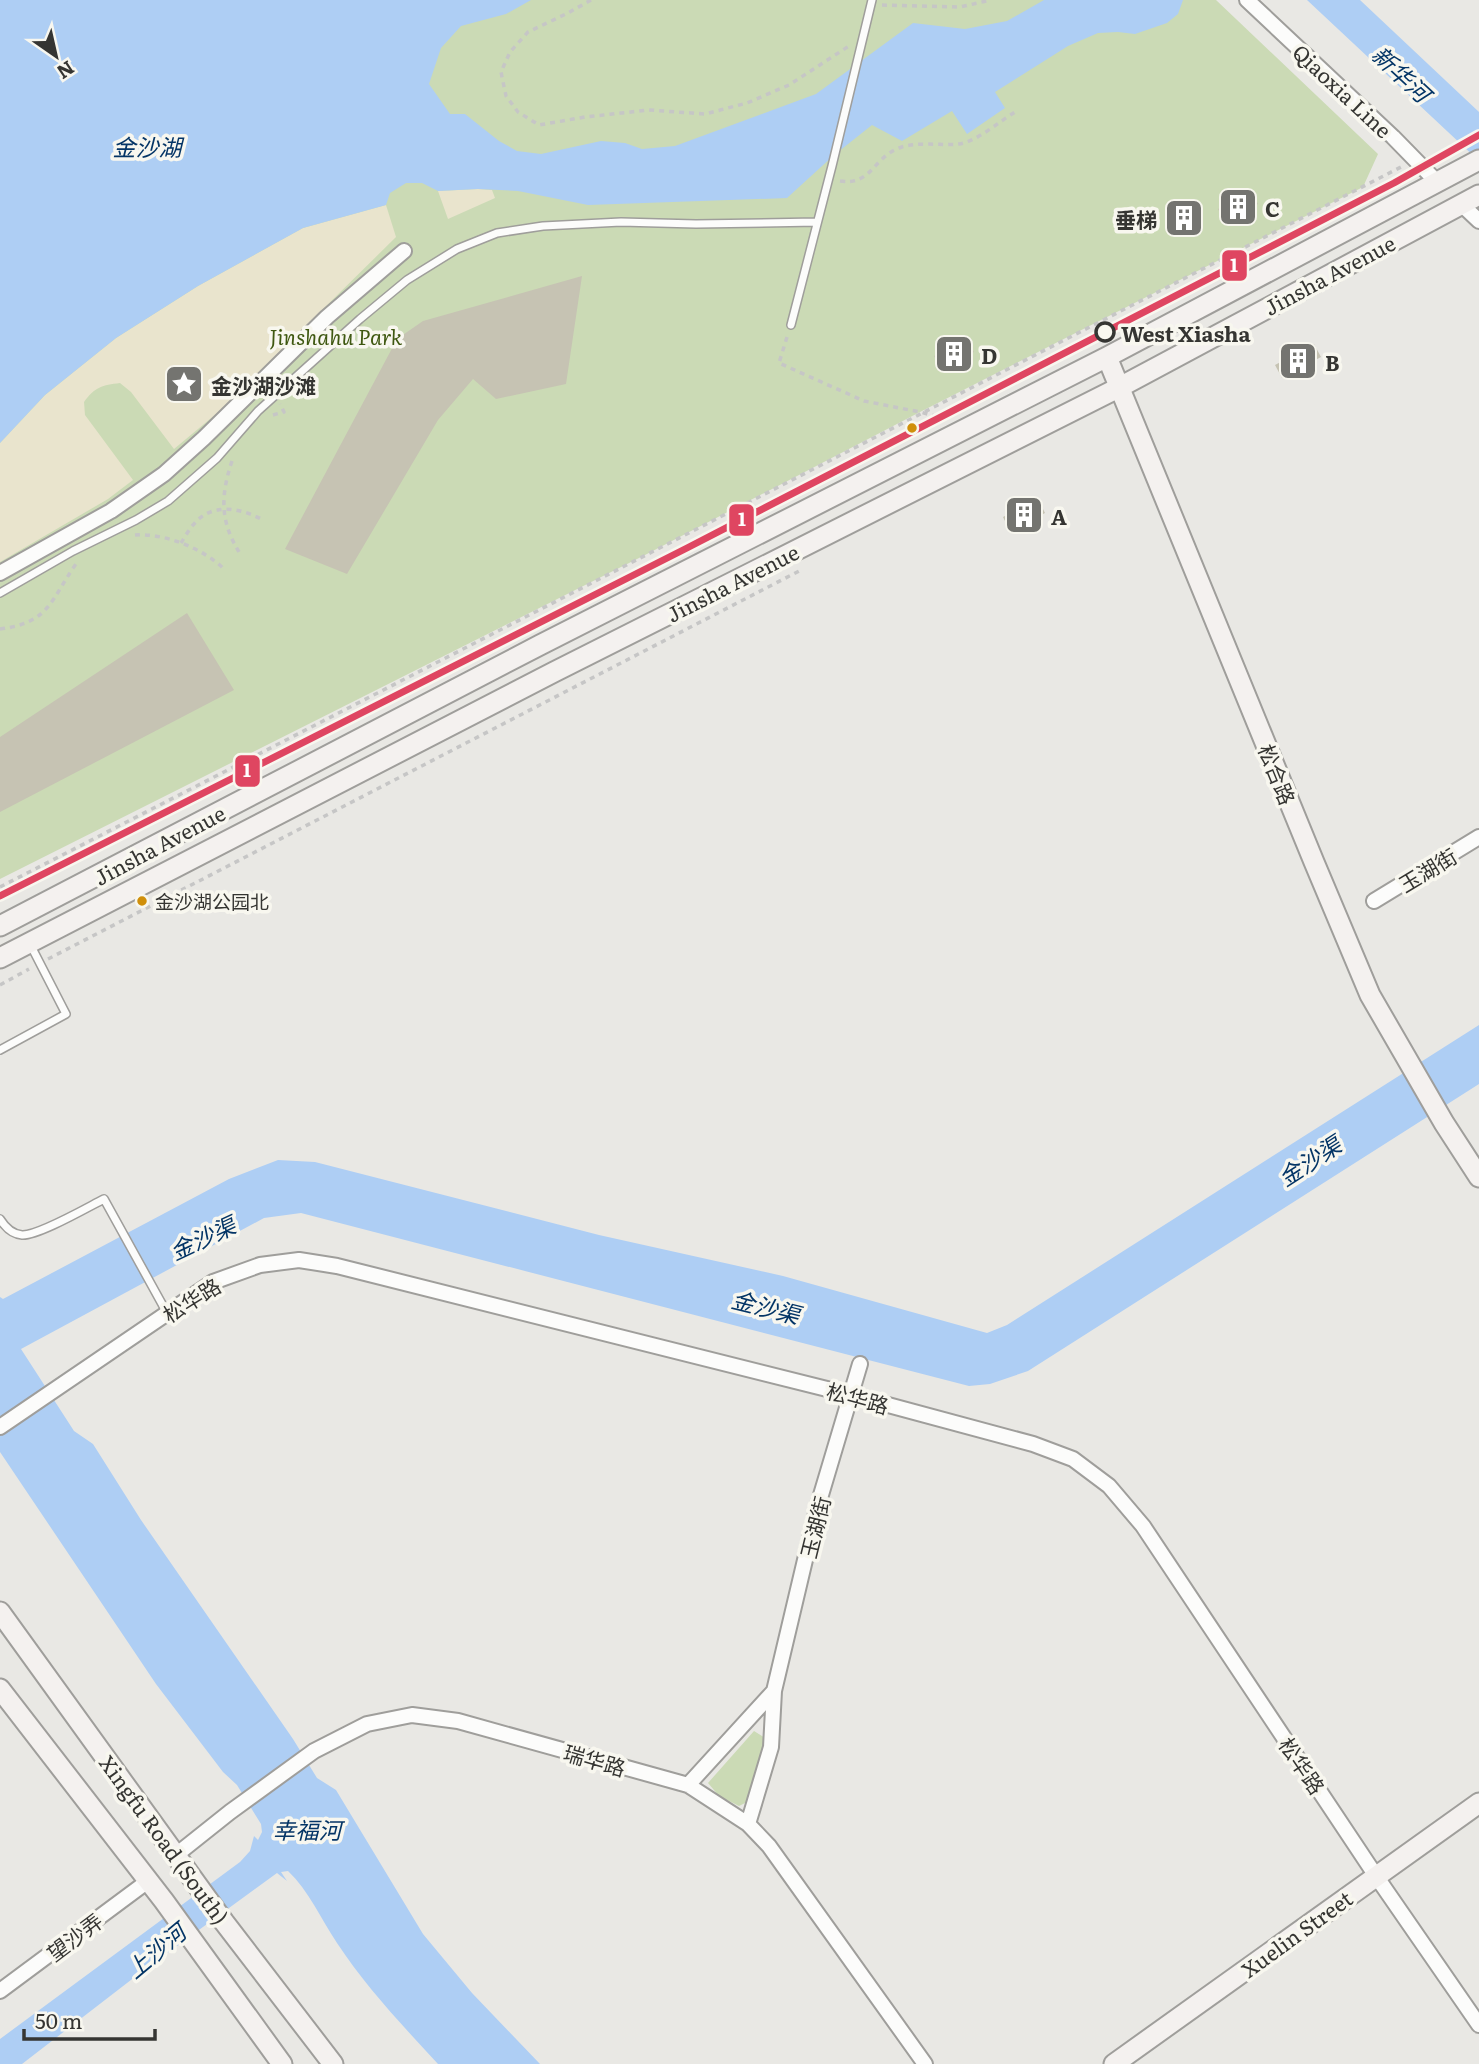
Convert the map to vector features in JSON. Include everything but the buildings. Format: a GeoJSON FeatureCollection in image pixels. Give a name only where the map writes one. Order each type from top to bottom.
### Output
{"type":"FeatureCollection","features":[{"type":"Feature","properties":{"kind":"main road","name":"Jinsha Avenue"},"geometry":{"type":"LineString","coordinates":[[0,926],[540,645],[1107,356],[1479,160]]}},
{"type":"Feature","properties":{"kind":"main road","name":"Jinsha Avenue"},"geometry":{"type":"LineString","coordinates":[[0,958],[554,672],[1120,387],[1470,199]]}},
{"type":"Feature","properties":{"kind":"main road","name":"松合路"},"geometry":{"type":"LineString","coordinates":[[1107,356],[1370,995],[1444,1123],[1479,1177]]}},
{"type":"Feature","properties":{"kind":"main road","name":"Xingfu Road (South)"},"geometry":{"type":"LineString","coordinates":[[0,1609],[224,1922],[333,2064]]}},
{"type":"Feature","properties":{"kind":"main road","name":"Xingfu Road (South)"},"geometry":{"type":"LineString","coordinates":[[0,1689],[164,1901],[282,2064]]}},
{"type":"Feature","properties":{"kind":"main road","name":"Xuelin Street"},"geometry":{"type":"LineString","coordinates":[[1114,2064],[1479,1803]]}},
{"type":"Feature","properties":{"kind":"street","name":"Qiaoxia Line"},"geometry":{"type":"LineString","coordinates":[[1247,0],[1436,181]]}},
{"type":"Feature","properties":{"kind":"street"},"geometry":{"type":"LineString","coordinates":[[1470,199],[1479,222]]}},
{"type":"Feature","properties":{"kind":"street"},"geometry":{"type":"LineString","coordinates":[[0,573],[111,510],[164,474],[327,317],[404,251]]}},
{"type":"Feature","properties":{"kind":"street","name":"玉湖街"},"geometry":{"type":"LineString","coordinates":[[1374,901],[1479,837]]}},
{"type":"Feature","properties":{"kind":"street","name":"松华路"},"geometry":{"type":"LineString","coordinates":[[0,1427],[213,1282],[260,1265],[299,1260],[337,1266],[851,1395],[1033,1444],[1073,1459],[1109,1486],[1143,1526],[1376,1876],[1479,2025]]}},
{"type":"Feature","properties":{"kind":"street","name":"玉湖街"},"geometry":{"type":"LineString","coordinates":[[748,1824],[771,1747],[774,1691],[818,1506],[860,1364]]}},
{"type":"Feature","properties":{"kind":"street","name":"玉湖街"},"geometry":{"type":"LineString","coordinates":[[688,1786],[774,1691]]}},
{"type":"Feature","properties":{"kind":"street","name":"瑞华路"},"geometry":{"type":"LineString","coordinates":[[176,1855],[314,1751],[367,1724],[412,1715],[458,1721],[688,1786],[748,1824],[769,1846],[925,2064]]}},
{"type":"Feature","properties":{"kind":"street","name":"望沙弄"},"geometry":{"type":"LineString","coordinates":[[0,1991],[148,1881]]}},
{"type":"Feature","properties":{"kind":"lane"},"geometry":{"type":"LineString","coordinates":[[791,325],[871,2]]}},
{"type":"Feature","properties":{"kind":"lane"},"geometry":{"type":"LineString","coordinates":[[0,593],[168,501],[217,458],[258,411],[360,319],[407,280],[457,249],[497,233],[543,226],[621,222],[817,222]]}},
{"type":"Feature","properties":{"kind":"lane"},"geometry":{"type":"LineString","coordinates":[[0,1049],[66,1014],[29,942]]}},
{"type":"Feature","properties":{"kind":"lane"},"geometry":{"type":"LineString","coordinates":[[0,1219],[6,1228],[23,1235],[43,1229],[104,1199],[167,1313]]}},
{"type":"Feature","properties":{"kind":"path"},"geometry":{"type":"LineString","coordinates":[[591,0],[528,32],[510,52],[501,72],[506,96],[518,113],[539,125],[649,110],[705,114],[747,103],[789,85],[862,37]]}},
{"type":"Feature","properties":{"kind":"path"},"geometry":{"type":"LineString","coordinates":[[871,2],[960,7],[991,0]]}},
{"type":"Feature","properties":{"kind":"path"},"geometry":{"type":"LineString","coordinates":[[829,180],[852,183],[861,179],[886,155],[900,148],[962,144],[1015,112]]}},
{"type":"Feature","properties":{"kind":"path"},"geometry":{"type":"LineString","coordinates":[[0,887],[1415,160]]}},
{"type":"Feature","properties":{"kind":"path"},"geometry":{"type":"LineString","coordinates":[[791,325],[779,363],[864,401],[970,426]]}},
{"type":"Feature","properties":{"kind":"path"},"geometry":{"type":"LineString","coordinates":[[272,415],[284,412],[276,395]]}},
{"type":"Feature","properties":{"kind":"path"},"geometry":{"type":"LineString","coordinates":[[232,459],[223,497],[225,523],[241,555]]}},
{"type":"Feature","properties":{"kind":"path"},"geometry":{"type":"LineString","coordinates":[[181,543],[195,523],[213,511],[240,509],[263,520]]}},
{"type":"Feature","properties":{"kind":"path"},"geometry":{"type":"LineString","coordinates":[[130,536],[158,536],[181,543],[213,559],[223,568]]}},
{"type":"Feature","properties":{"kind":"path"},"geometry":{"type":"LineString","coordinates":[[0,629],[24,623],[47,610],[76,564]]}},
{"type":"Feature","properties":{"kind":"path"},"geometry":{"type":"LineString","coordinates":[[0,985],[808,567]]}},
{"type":"Feature","properties":{"kind":"green space","name":"Jinshahu Park"},"geometry":{"type":"Polygon","coordinates":[[[0,0],[1216,0],[1378,154],[1363,187],[645,555],[0,879],[0,0]]]}},
{"type":"Feature","properties":{"kind":"green space"},"geometry":{"type":"Polygon","coordinates":[[[754,1731],[765,1738],[747,1802],[739,1806],[719,1796],[708,1783],[754,1731]]]}},
{"type":"Feature","properties":{"kind":"sand"},"geometry":{"type":"Polygon","coordinates":[[[492,190],[495,198],[448,219],[438,191],[492,190]]]}},
{"type":"Feature","properties":{"kind":"sand","name":"金沙湖沙滩"},"geometry":{"type":"Polygon","coordinates":[[[386,205],[396,237],[222,409],[174,449],[131,392],[120,383],[95,390],[84,402],[85,415],[133,480],[108,499],[0,562],[0,443],[45,395],[116,338],[198,286],[303,228],[386,205]]]}},
{"type":"Feature","properties":{"kind":"water","name":"金沙湖"},"geometry":{"type":"Polygon","coordinates":[[[0,0],[531,0],[506,14],[461,26],[441,48],[429,84],[450,114],[465,114],[499,141],[517,151],[541,154],[601,141],[625,143],[642,149],[675,146],[816,94],[913,23],[965,29],[1007,21],[1044,0],[1183,0],[1178,14],[1167,23],[1135,34],[1098,33],[1068,46],[995,92],[1005,108],[967,134],[952,111],[902,141],[872,125],[787,198],[588,205],[518,191],[438,191],[422,183],[406,183],[390,193],[386,205],[303,228],[198,286],[116,338],[45,395],[0,443],[0,0]]]}},
{"type":"Feature","properties":{"kind":"water","name":"新华河"},"geometry":{"type":"Polygon","coordinates":[[[1307,0],[1360,0],[1479,112],[1479,161],[1307,0]]]}},
{"type":"Feature","properties":{"kind":"water"},"geometry":{"type":"Polygon","coordinates":[[[1479,1025],[1479,1084],[1028,1371],[990,1384],[969,1386],[301,1213],[264,1218],[21,1349],[74,1431],[93,1444],[141,1520],[293,1739],[317,1778],[336,1790],[423,1934],[472,1993],[540,2064],[438,2064],[360,1975],[309,1896],[288,1871],[281,1872],[287,1881],[277,1873],[22,2064],[0,2064],[0,2039],[240,1862],[250,1851],[254,1836],[258,1840],[262,1832],[261,1824],[237,1785],[223,1772],[156,1684],[0,1452],[0,1297],[3,1299],[229,1179],[278,1160],[315,1162],[599,1235],[783,1276],[987,1333],[1007,1325],[1479,1025]]]}},
{"type":"Feature","properties":{"kind":"transit line","name":"1"},"geometry":{"type":"LineString","coordinates":[[0,896],[687,548],[1394,183],[1479,135]]}},
{"type":"Feature","properties":{"kind":"place","name":"C"},"geometry":{"type":"Point","coordinates":[1238,207]}},
{"type":"Feature","properties":{"kind":"place","name":"垂梯"},"geometry":{"type":"Point","coordinates":[1184,218]}},
{"type":"Feature","properties":{"kind":"place","name":"West Xiasha"},"geometry":{"type":"Point","coordinates":[1105,332]}},
{"type":"Feature","properties":{"kind":"place","name":"D"},"geometry":{"type":"Point","coordinates":[954,354]}},
{"type":"Feature","properties":{"kind":"place","name":"B"},"geometry":{"type":"Point","coordinates":[1298,361]}},
{"type":"Feature","properties":{"kind":"place","name":"金沙湖沙滩"},"geometry":{"type":"Point","coordinates":[184,384]}},
{"type":"Feature","properties":{"kind":"place","name":"A"},"geometry":{"type":"Point","coordinates":[1024,515]}},
{"type":"Feature","properties":{"kind":"place","name":"金沙湖公园北"},"geometry":{"type":"Point","coordinates":[142,901]}},
{"type":"Feature","properties":{"kind":"water label","name":"金沙渠"},"geometry":{"type":"Point","coordinates":[1309,1160]}},
{"type":"Feature","properties":{"kind":"water label","name":"金沙渠"},"geometry":{"type":"Point","coordinates":[202,1237]}},
{"type":"Feature","properties":{"kind":"water label","name":"金沙渠"},"geometry":{"type":"Point","coordinates":[766,1306]}},
{"type":"Feature","properties":{"kind":"water label","name":"幸福河"},"geometry":{"type":"Point","coordinates":[307,1829]}},
{"type":"Feature","properties":{"kind":"water label","name":"上沙河"},"geometry":{"type":"Point","coordinates":[155,1950]}}]}
